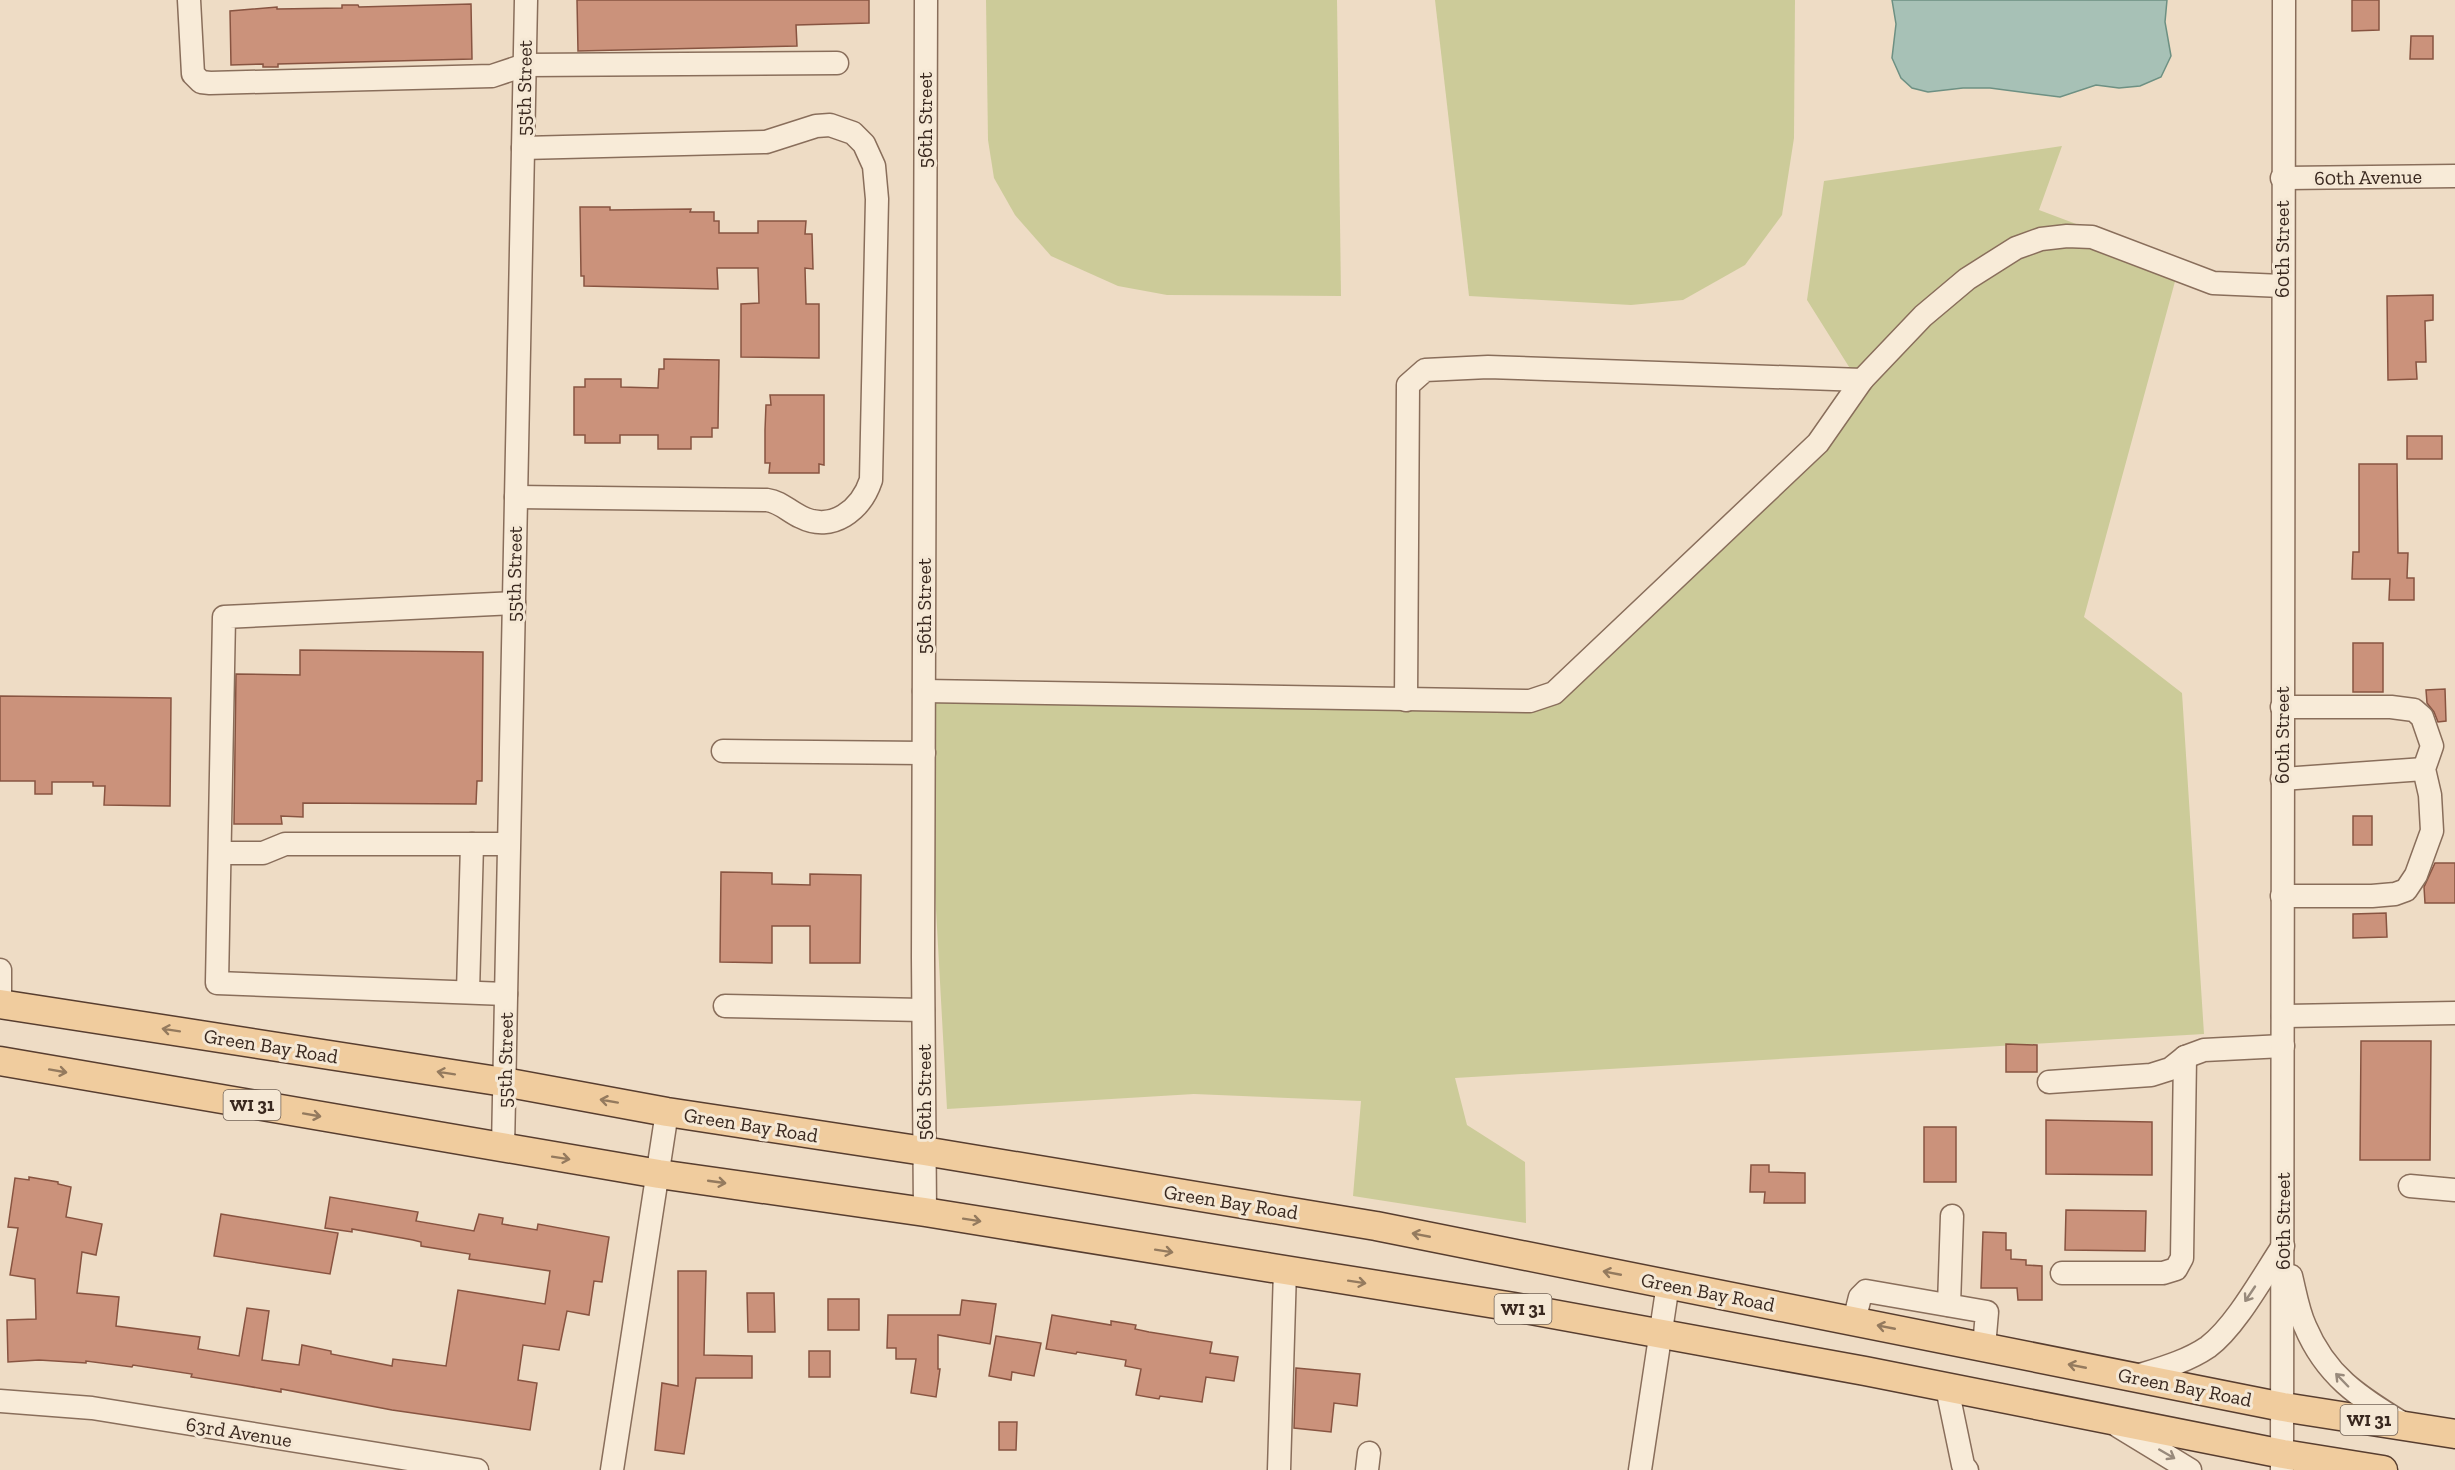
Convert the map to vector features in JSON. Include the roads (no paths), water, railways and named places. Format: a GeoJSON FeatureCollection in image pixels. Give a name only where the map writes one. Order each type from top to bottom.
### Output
{"type":"FeatureCollection","features":[{"type":"Feature","properties":{"kind":"main road","name":"Green Bay Road"},"geometry":{"type":"LineString","coordinates":[[0,1004],[504,1082],[667,1112],[924,1151],[1376,1226],[2283,1407],[2455,1434]]}},
{"type":"Feature","properties":{"kind":"main road","name":"WI 31"},"geometry":{"type":"LineString","coordinates":[[0,1061],[659,1174],[925,1212],[1514,1307],[2106,1420],[2283,1462],[2383,1470]]}},
{"type":"Feature","properties":{"kind":"street"},"geometry":{"type":"LineString","coordinates":[[189,0],[193,74],[201,82],[492,76],[525,65],[837,63]]}},
{"type":"Feature","properties":{"kind":"street","name":"55th Street"},"geometry":{"type":"LineString","coordinates":[[503,1148],[526,0]]}},
{"type":"Feature","properties":{"kind":"street","name":"56th Street"},"geometry":{"type":"LineString","coordinates":[[925,1212],[923,1010],[926,0]]}},
{"type":"Feature","properties":{"kind":"street","name":"60th Street"},"geometry":{"type":"LineString","coordinates":[[2283,1462],[2282,178],[2284,0]]}},
{"type":"Feature","properties":{"kind":"street"},"geometry":{"type":"LineString","coordinates":[[516,497],[766,500],[785,506],[802,518],[823,522],[844,517],[867,493],[871,480],[877,199],[874,166],[864,144],[853,133],[830,125],[816,126],[766,142],[523,147]]}},
{"type":"Feature","properties":{"kind":"street","name":"60th Avenue"},"geometry":{"type":"LineString","coordinates":[[2282,178],[2455,176]]}},
{"type":"Feature","properties":{"kind":"street"},"geometry":{"type":"LineString","coordinates":[[924,691],[1530,701],[1554,693],[1818,443],[1862,380],[1923,316],[1967,279],[2016,248],[2041,239],[2067,236],[2092,237],[2213,283],[2282,286]]}},
{"type":"Feature","properties":{"kind":"street"},"geometry":{"type":"LineString","coordinates":[[1406,700],[1408,384],[1425,370],[1488,367],[1862,380]]}},
{"type":"Feature","properties":{"kind":"street"},"geometry":{"type":"LineString","coordinates":[[506,993],[217,983],[224,617],[514,603]]}},
{"type":"Feature","properties":{"kind":"street"},"geometry":{"type":"LineString","coordinates":[[2282,707],[2391,707],[2414,710],[2422,717],[2432,747],[2424,769],[2430,795],[2432,831],[2416,875],[2406,890],[2394,894],[2372,896],[2283,896]]}},
{"type":"Feature","properties":{"kind":"street"},"geometry":{"type":"LineString","coordinates":[[723,751],[924,753]]}},
{"type":"Feature","properties":{"kind":"street"},"geometry":{"type":"LineString","coordinates":[[2282,779],[2424,769]]}},
{"type":"Feature","properties":{"kind":"street"},"geometry":{"type":"LineString","coordinates":[[220,853],[263,853],[285,844],[508,843]]}},
{"type":"Feature","properties":{"kind":"street"},"geometry":{"type":"LineString","coordinates":[[468,992],[472,844]]}},
{"type":"Feature","properties":{"kind":"street"},"geometry":{"type":"LineString","coordinates":[[0,970],[0,1004]]}},
{"type":"Feature","properties":{"kind":"street"},"geometry":{"type":"LineString","coordinates":[[725,1006],[923,1010]]}},
{"type":"Feature","properties":{"kind":"street"},"geometry":{"type":"LineString","coordinates":[[2283,1016],[2455,1013]]}},
{"type":"Feature","properties":{"kind":"street"},"geometry":{"type":"LineString","coordinates":[[2049,1082],[2151,1075],[2170,1069],[2185,1057],[2204,1050],[2283,1046]]}},
{"type":"Feature","properties":{"kind":"street"},"geometry":{"type":"LineString","coordinates":[[2062,1273],[2163,1273],[2176,1269],[2182,1258],[2185,1057]]}},
{"type":"Feature","properties":{"kind":"street"},"geometry":{"type":"LineString","coordinates":[[612,1470],[667,1112]]}},
{"type":"Feature","properties":{"kind":"street"},"geometry":{"type":"LineString","coordinates":[[2410,1186],[2455,1190]]}},
{"type":"Feature","properties":{"kind":"street"},"geometry":{"type":"LineString","coordinates":[[1949,1305],[1952,1216]]}},
{"type":"Feature","properties":{"kind":"street"},"geometry":{"type":"LineString","coordinates":[[2134,1377],[2180,1362],[2207,1347],[2226,1330],[2283,1246]]}},
{"type":"Feature","properties":{"kind":"street"},"geometry":{"type":"LineString","coordinates":[[2283,1246],[2304,1325],[2326,1364],[2355,1394],[2406,1426]]}},
{"type":"Feature","properties":{"kind":"street"},"geometry":{"type":"LineString","coordinates":[[1279,1470],[1285,1270]]}},
{"type":"Feature","properties":{"kind":"street"},"geometry":{"type":"LineString","coordinates":[[1640,1470],[1668,1284]]}},
{"type":"Feature","properties":{"kind":"street"},"geometry":{"type":"LineString","coordinates":[[1854,1321],[1860,1297],[1866,1291],[1987,1312],[1984,1347]]}},
{"type":"Feature","properties":{"kind":"street"},"geometry":{"type":"LineString","coordinates":[[1947,1388],[1963,1465],[1967,1470]]}},
{"type":"Feature","properties":{"kind":"street","name":"63rd Avenue"},"geometry":{"type":"LineString","coordinates":[[0,1401],[92,1408],[477,1470]]}},
{"type":"Feature","properties":{"kind":"street"},"geometry":{"type":"LineString","coordinates":[[2106,1420],[2184,1464],[2190,1470]]}}]}
